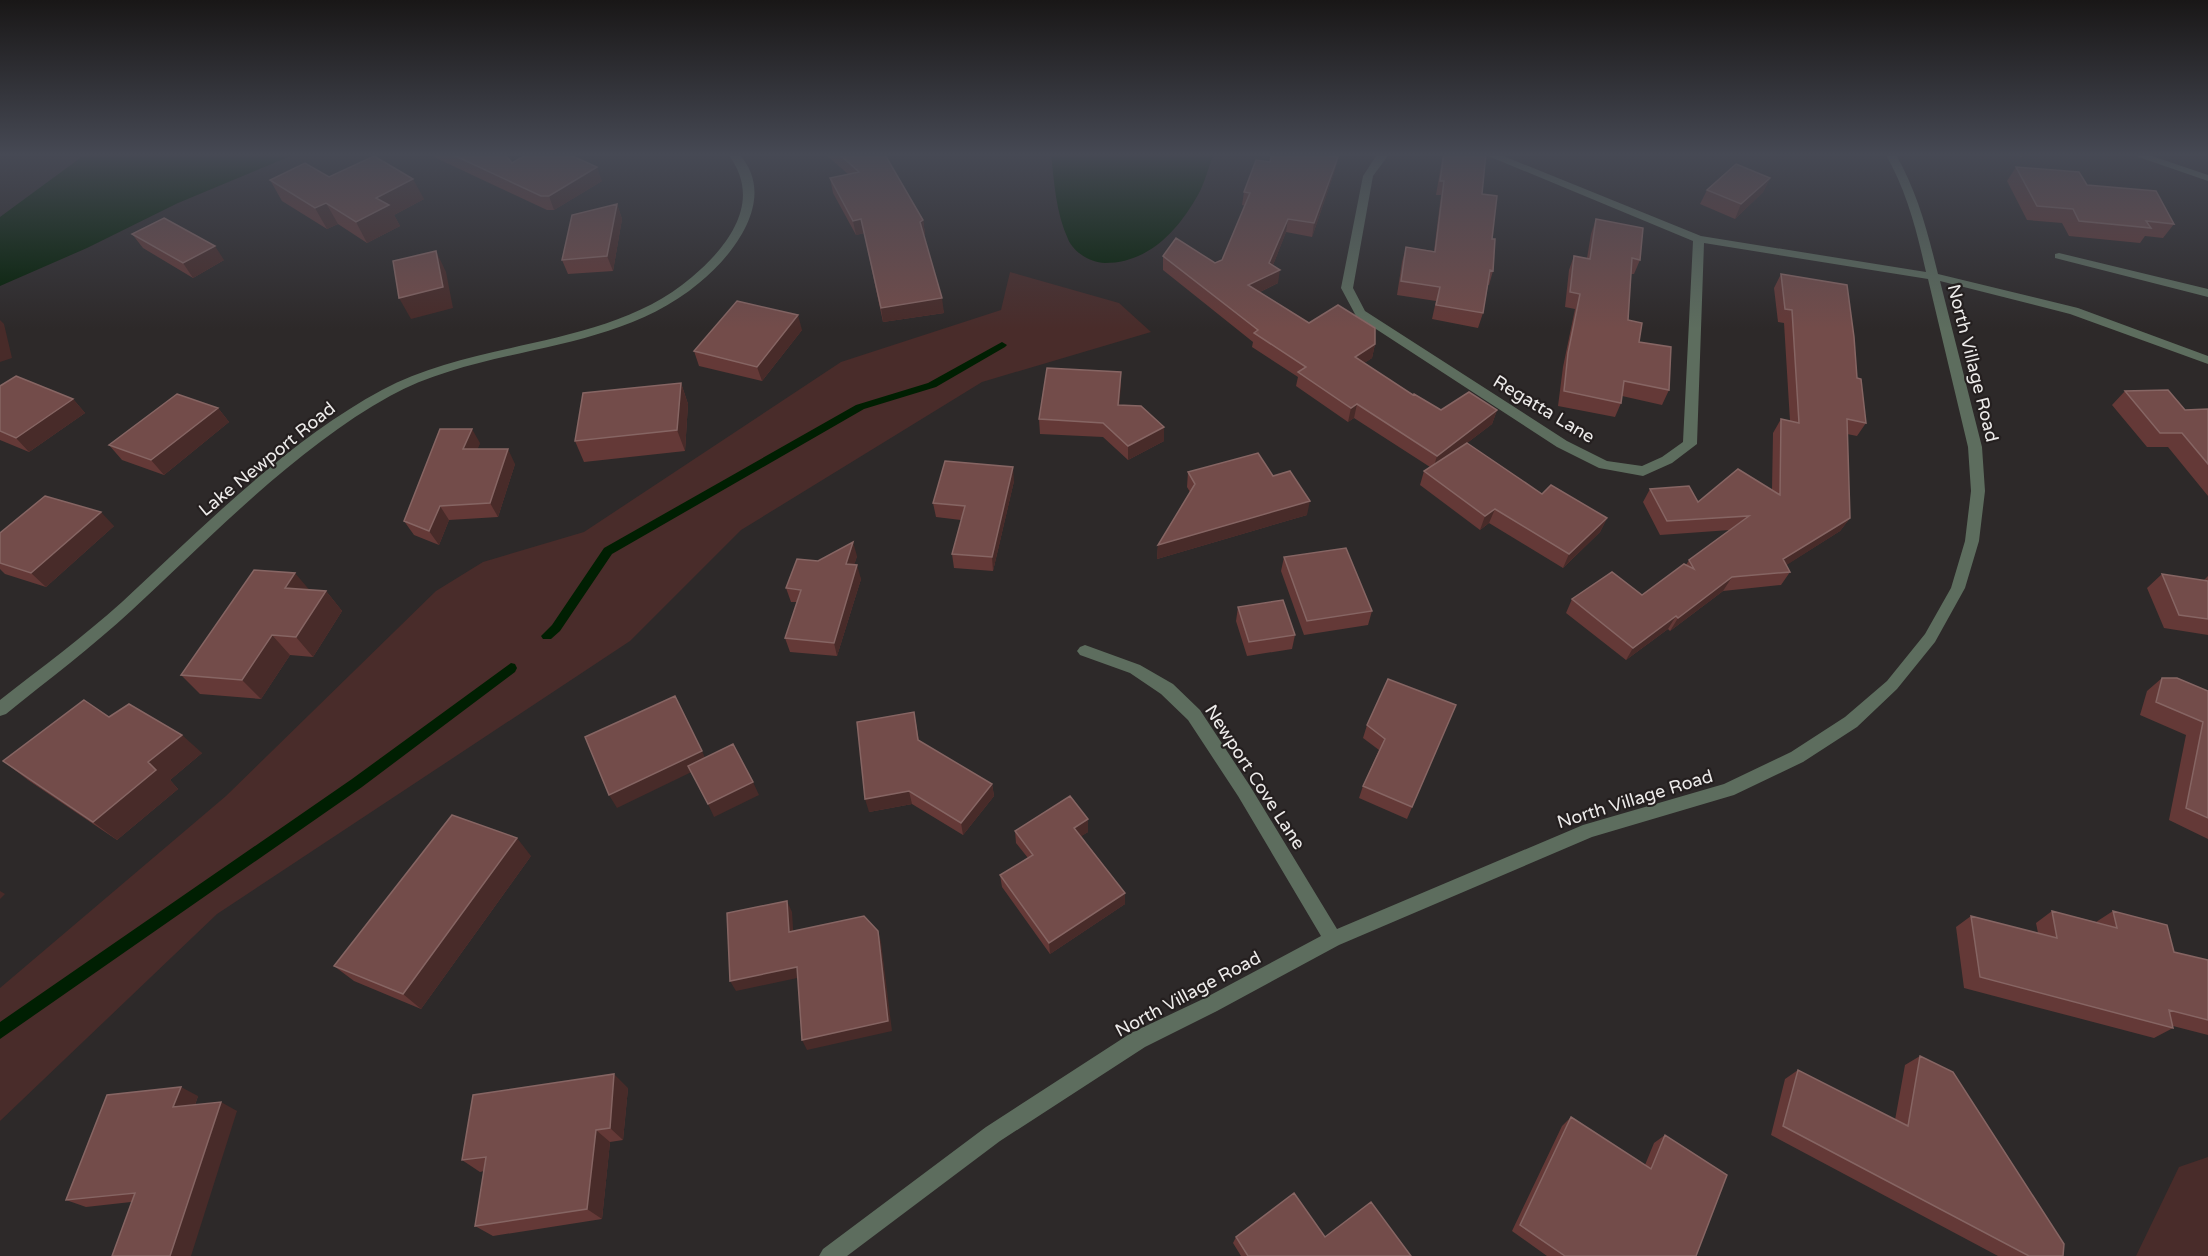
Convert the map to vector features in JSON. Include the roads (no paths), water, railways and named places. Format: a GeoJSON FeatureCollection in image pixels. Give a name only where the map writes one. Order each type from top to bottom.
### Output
{"type":"FeatureCollection","features":[{"type":"Feature","properties":{"kind":"street","name":"Lake Newport Road"},"geometry":{"type":"LineString","coordinates":[[0,709],[125,608],[171,562],[312,441],[352,413],[390,390],[434,371],[478,357],[581,335],[630,317],[668,299],[697,279],[716,262],[733,239],[747,212]]}},
{"type":"Feature","properties":{"kind":"street","name":"Regatta Lane"},"geometry":{"type":"LineString","coordinates":[[1361,212],[1347,288],[1360,313],[1562,444],[1604,465],[1642,471],[1667,460],[1690,444],[1700,239]]}},
{"type":"Feature","properties":{"kind":"street"},"geometry":{"type":"LineString","coordinates":[[1632,212],[1700,239],[1932,276],[2074,311],[2208,360]]}},
{"type":"Feature","properties":{"kind":"street","name":"North Village Road"},"geometry":{"type":"LineString","coordinates":[[830,1256],[993,1134],[1138,1040],[1210,1005],[1333,939],[1589,830],[1728,790],[1797,757],[1851,722],[1892,685],[1930,638],[1958,588],[1972,541],[1978,491],[1975,447],[1917,212]]}},
{"type":"Feature","properties":{"kind":"street"},"geometry":{"type":"LineString","coordinates":[[2059,256],[2208,293]]}},
{"type":"Feature","properties":{"kind":"street","name":"Newport Cove Lane"},"geometry":{"type":"LineString","coordinates":[[1085,651],[1135,669],[1167,689],[1194,715],[1244,791],[1333,939]]}},
{"type":"Feature","properties":{"kind":"waterway"},"geometry":{"type":"LineString","coordinates":[[547,636],[556,628],[608,551],[860,407],[932,385],[1002,345]]}},
{"type":"Feature","properties":{"kind":"waterway"},"geometry":{"type":"LineString","coordinates":[[0,1031],[357,783],[511,668]]}}]}
